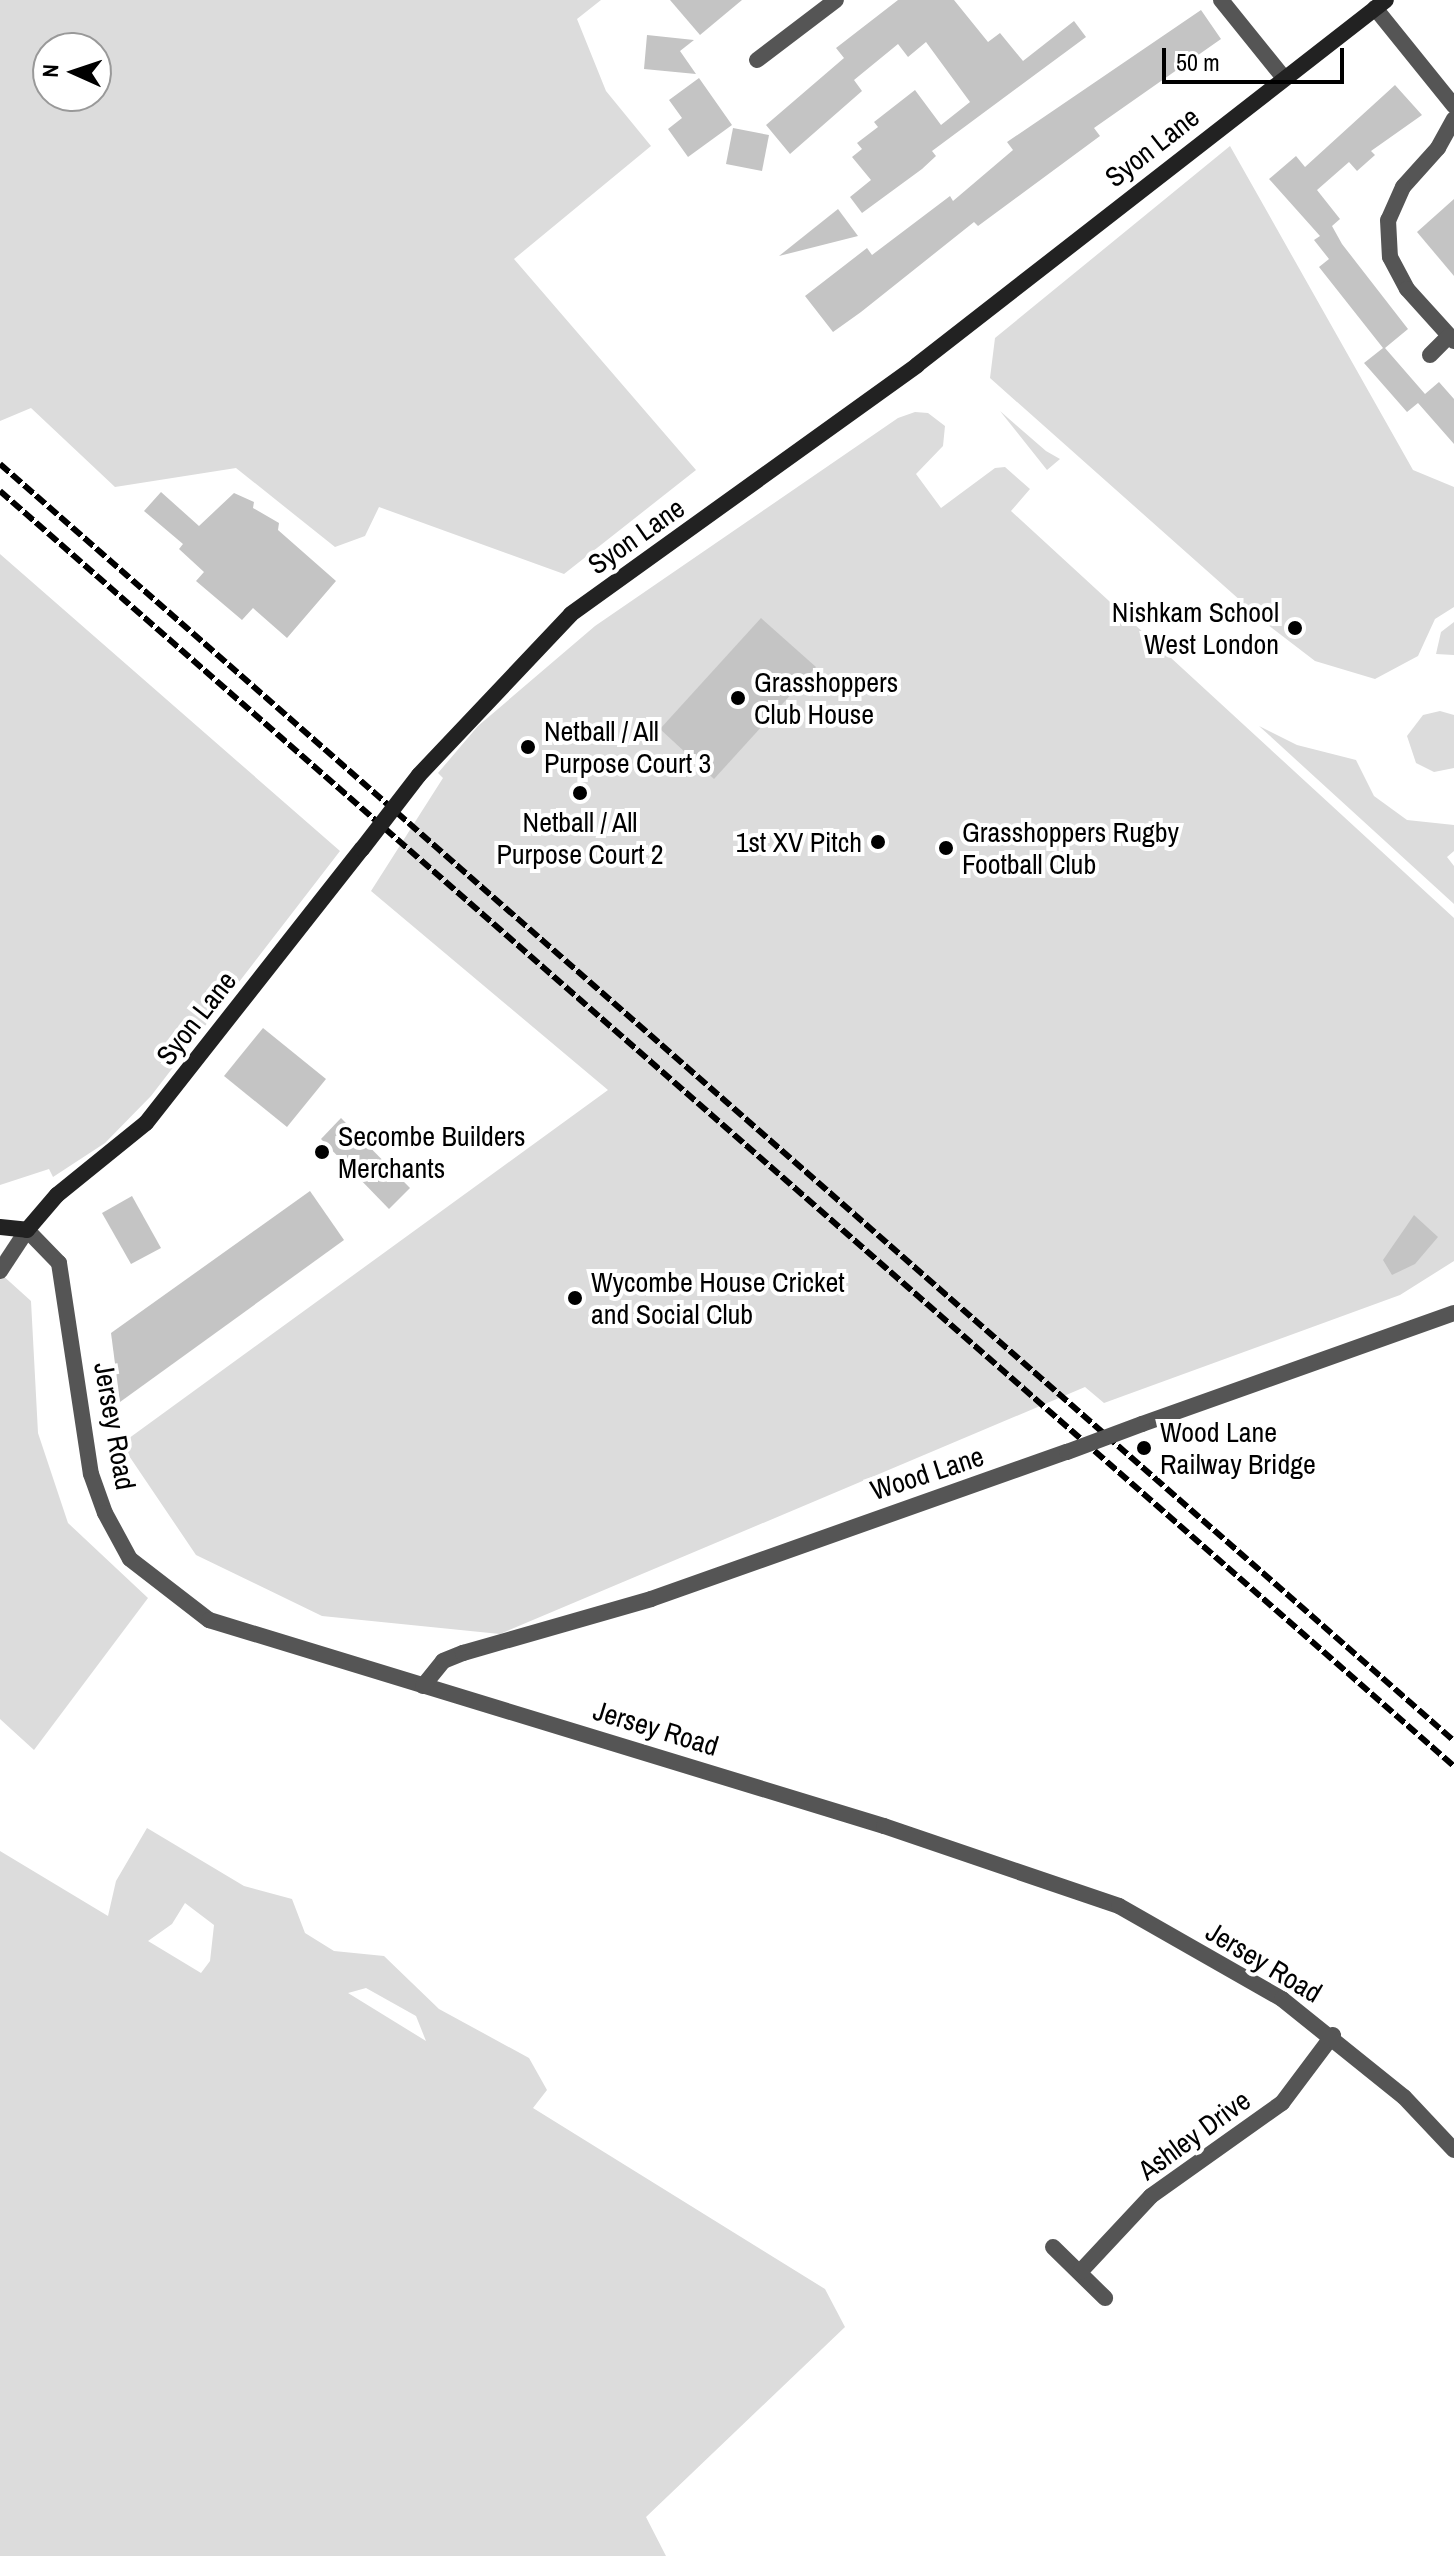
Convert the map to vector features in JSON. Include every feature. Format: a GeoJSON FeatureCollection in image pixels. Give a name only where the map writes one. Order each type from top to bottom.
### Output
{"type":"FeatureCollection","features":[{"type":"Feature","properties":{"kind":"main road","name":"Syon Lane"},"geometry":{"type":"LineString","coordinates":[[27,1230],[65,1187],[146,1123],[419,775],[571,614],[917,365],[1380,4]]}},
{"type":"Feature","properties":{"kind":"main road"},"geometry":{"type":"LineString","coordinates":[[0,1227],[27,1230]]}},
{"type":"Feature","properties":{"kind":"street"},"geometry":{"type":"LineString","coordinates":[[757,60],[836,0]]}},
{"type":"Feature","properties":{"kind":"street"},"geometry":{"type":"LineString","coordinates":[[1221,0],[1284,78]]}},
{"type":"Feature","properties":{"kind":"street"},"geometry":{"type":"LineString","coordinates":[[1380,4],[1454,106]]}},
{"type":"Feature","properties":{"kind":"street"},"geometry":{"type":"LineString","coordinates":[[1430,355],[1452,338],[1407,289],[1390,257],[1388,220],[1403,187],[1438,148],[1454,119]]}},
{"type":"Feature","properties":{"kind":"street"},"geometry":{"type":"LineString","coordinates":[[0,1271],[27,1230]]}},
{"type":"Feature","properties":{"kind":"street","name":"Jersey Road"},"geometry":{"type":"LineString","coordinates":[[27,1230],[59,1263],[91,1474],[130,1559],[209,1620],[884,1826],[1119,1906],[1282,1999],[1333,2035],[1404,2097],[1454,2150]]}},
{"type":"Feature","properties":{"kind":"street","name":"Wood Lane"},"geometry":{"type":"LineString","coordinates":[[423,1686],[443,1661],[463,1653],[651,1599],[1454,1313]]}},
{"type":"Feature","properties":{"kind":"street","name":"Ashley Drive"},"geometry":{"type":"LineString","coordinates":[[1080,2272],[1151,2196],[1282,2103],[1333,2035]]}},
{"type":"Feature","properties":{"kind":"street"},"geometry":{"type":"LineString","coordinates":[[1053,2247],[1105,2298]]}},
{"type":"Feature","properties":{"kind":"shaded area"},"geometry":{"type":"Polygon","coordinates":[[[0,0],[601,0],[577,19],[606,91],[651,146],[514,259],[696,470],[564,574],[379,507],[365,536],[335,547],[236,468],[115,487],[31,408],[0,421],[0,0]]]}},
{"type":"Feature","properties":{"kind":"shaded area"},"geometry":{"type":"Polygon","coordinates":[[[1230,146],[1413,470],[1454,487],[1454,607],[1435,619],[1418,656],[1375,679],[1315,661],[1268,625],[990,378],[995,338],[1230,146]]]}},
{"type":"Feature","properties":{"kind":"shaded area"},"geometry":{"type":"Polygon","coordinates":[[[1000,411],[1046,451],[1060,459],[1047,470],[1000,411]]]}},
{"type":"Feature","properties":{"kind":"shaded area","name":"Grasshoppers Rugby Football Club"},"geometry":{"type":"Polygon","coordinates":[[[915,412],[928,413],[945,426],[943,446],[916,474],[941,508],[995,468],[1005,467],[1030,489],[1011,511],[1454,918],[1454,1261],[1400,1295],[1104,1403],[1085,1387],[500,1634],[322,1616],[196,1555],[121,1444],[608,1090],[371,891],[443,778],[438,773],[478,726],[595,626],[898,418],[915,412]]]}},
{"type":"Feature","properties":{"kind":"shaded area"},"geometry":{"type":"Polygon","coordinates":[[[0,554],[340,851],[151,1096],[105,1143],[53,1177],[49,1169],[0,1185],[0,554]]]}},
{"type":"Feature","properties":{"kind":"shaded area"},"geometry":{"type":"Polygon","coordinates":[[[1454,622],[1454,655],[1436,654],[1441,632],[1454,622]]]}},
{"type":"Feature","properties":{"kind":"shaded area"},"geometry":{"type":"Polygon","coordinates":[[[1440,711],[1454,715],[1454,768],[1434,772],[1416,763],[1407,736],[1423,715],[1440,711]]]}},
{"type":"Feature","properties":{"kind":"shaded area"},"geometry":{"type":"Polygon","coordinates":[[[1259,726],[1297,745],[1356,760],[1374,796],[1407,820],[1454,825],[1454,851],[1447,857],[1454,866],[1454,904],[1259,726]]]}},
{"type":"Feature","properties":{"kind":"shaded area"},"geometry":{"type":"Polygon","coordinates":[[[0,1273],[31,1301],[38,1433],[68,1523],[148,1598],[34,1750],[0,1719],[0,1273]]]}},
{"type":"Feature","properties":{"kind":"shaded area"},"geometry":{"type":"Polygon","coordinates":[[[147,1828],[244,1886],[292,1899],[305,1933],[334,1951],[384,1956],[439,2009],[529,2058],[547,2090],[533,2108],[825,2289],[845,2327],[646,2517],[666,2556],[0,2556],[0,1851],[108,1916],[116,1881],[147,1828]],[[185,1903],[172,1924],[148,1941],[201,1973],[210,1961],[214,1925],[185,1903]],[[366,1988],[348,1993],[426,2041],[416,2016],[366,1988]]]}},
{"type":"Feature","properties":{"kind":"building"},"geometry":{"type":"Polygon","coordinates":[[[670,0],[742,0],[700,35],[670,0]]]}},
{"type":"Feature","properties":{"kind":"building"},"geometry":{"type":"Polygon","coordinates":[[[898,0],[954,0],[988,42],[1000,33],[1023,61],[1074,21],[1086,37],[932,151],[936,156],[922,169],[862,213],[850,197],[871,180],[852,157],[862,149],[857,143],[878,127],[874,122],[915,90],[941,125],[970,102],[926,42],[908,57],[898,44],[854,80],[862,91],[790,154],[766,125],[844,58],[836,48],[898,0]]]}},
{"type":"Feature","properties":{"kind":"building"},"geometry":{"type":"Polygon","coordinates":[[[1201,10],[1221,39],[1094,128],[1100,136],[978,226],[974,222],[833,332],[805,296],[867,248],[872,255],[950,196],[953,201],[1013,150],[1007,142],[1201,10]]]}},
{"type":"Feature","properties":{"kind":"building"},"geometry":{"type":"Polygon","coordinates":[[[647,35],[694,40],[680,51],[696,74],[644,69],[647,35]]]}},
{"type":"Feature","properties":{"kind":"building"},"geometry":{"type":"Polygon","coordinates":[[[699,78],[732,125],[688,157],[668,129],[682,118],[669,100],[699,78]]]}},
{"type":"Feature","properties":{"kind":"building"},"geometry":{"type":"Polygon","coordinates":[[[1395,85],[1422,115],[1371,151],[1375,155],[1357,171],[1349,162],[1317,190],[1340,219],[1332,226],[1342,244],[1408,329],[1385,348],[1425,394],[1439,382],[1454,399],[1454,444],[1418,403],[1407,412],[1364,363],[1383,348],[1319,267],[1329,259],[1314,240],[1320,236],[1269,179],[1296,156],[1305,167],[1395,85]]]}},
{"type":"Feature","properties":{"kind":"building"},"geometry":{"type":"Polygon","coordinates":[[[733,128],[769,135],[762,171],[726,164],[733,128]]]}},
{"type":"Feature","properties":{"kind":"building"},"geometry":{"type":"Polygon","coordinates":[[[1454,199],[1454,276],[1417,232],[1454,199]]]}},
{"type":"Feature","properties":{"kind":"building"},"geometry":{"type":"Polygon","coordinates":[[[838,209],[858,236],[779,256],[838,209]]]}},
{"type":"Feature","properties":{"kind":"building"},"geometry":{"type":"Polygon","coordinates":[[[161,492],[199,526],[234,493],[254,502],[253,508],[279,523],[278,530],[336,581],[287,638],[253,608],[242,620],[196,581],[204,572],[179,549],[183,544],[144,511],[161,492]]]}},
{"type":"Feature","properties":{"kind":"building","name":"Grasshoppers Club House"},"geometry":{"type":"Polygon","coordinates":[[[761,618],[816,667],[714,779],[660,729],[761,618]]]}},
{"type":"Feature","properties":{"kind":"building"},"geometry":{"type":"Polygon","coordinates":[[[263,1028],[326,1079],[287,1127],[224,1076],[263,1028]]]}},
{"type":"Feature","properties":{"kind":"building"},"geometry":{"type":"Polygon","coordinates":[[[341,1118],[410,1188],[389,1209],[321,1139],[341,1118]]]}},
{"type":"Feature","properties":{"kind":"building"},"geometry":{"type":"Polygon","coordinates":[[[310,1191],[344,1240],[120,1402],[111,1333],[310,1191]]]}},
{"type":"Feature","properties":{"kind":"building"},"geometry":{"type":"Polygon","coordinates":[[[132,1196],[161,1248],[131,1264],[102,1213],[132,1196]]]}},
{"type":"Feature","properties":{"kind":"building"},"geometry":{"type":"Polygon","coordinates":[[[1414,1215],[1438,1237],[1415,1264],[1392,1275],[1383,1260],[1414,1215]]]}},
{"type":"Feature","properties":{"kind":"railway"},"geometry":{"type":"LineString","coordinates":[[0,464],[1454,1741]]}},
{"type":"Feature","properties":{"kind":"railway"},"geometry":{"type":"LineString","coordinates":[[0,491],[1454,1766]]}},
{"type":"Feature","properties":{"kind":"place","name":"Nishkam School West London"},"geometry":{"type":"Point","coordinates":[1295,628]}},
{"type":"Feature","properties":{"kind":"place","name":"Grasshoppers Club House"},"geometry":{"type":"Point","coordinates":[738,698]}},
{"type":"Feature","properties":{"kind":"place","name":"Netball / All Purpose Court 3"},"geometry":{"type":"Point","coordinates":[528,747]}},
{"type":"Feature","properties":{"kind":"place","name":"Netball / All Purpose Court 2"},"geometry":{"type":"Point","coordinates":[580,793]}},
{"type":"Feature","properties":{"kind":"place","name":"1st XV Pitch"},"geometry":{"type":"Point","coordinates":[878,842]}},
{"type":"Feature","properties":{"kind":"place","name":"Grasshoppers Rugby Football Club"},"geometry":{"type":"Point","coordinates":[946,848]}},
{"type":"Feature","properties":{"kind":"place","name":"Secombe Builders Merchants"},"geometry":{"type":"Point","coordinates":[322,1152]}},
{"type":"Feature","properties":{"kind":"place","name":"Wycombe House Cricket and Social Club"},"geometry":{"type":"Point","coordinates":[575,1298]}},
{"type":"Feature","properties":{"kind":"place","name":"Wood Lane Railway Bridge"},"geometry":{"type":"Point","coordinates":[1144,1448]}}]}
